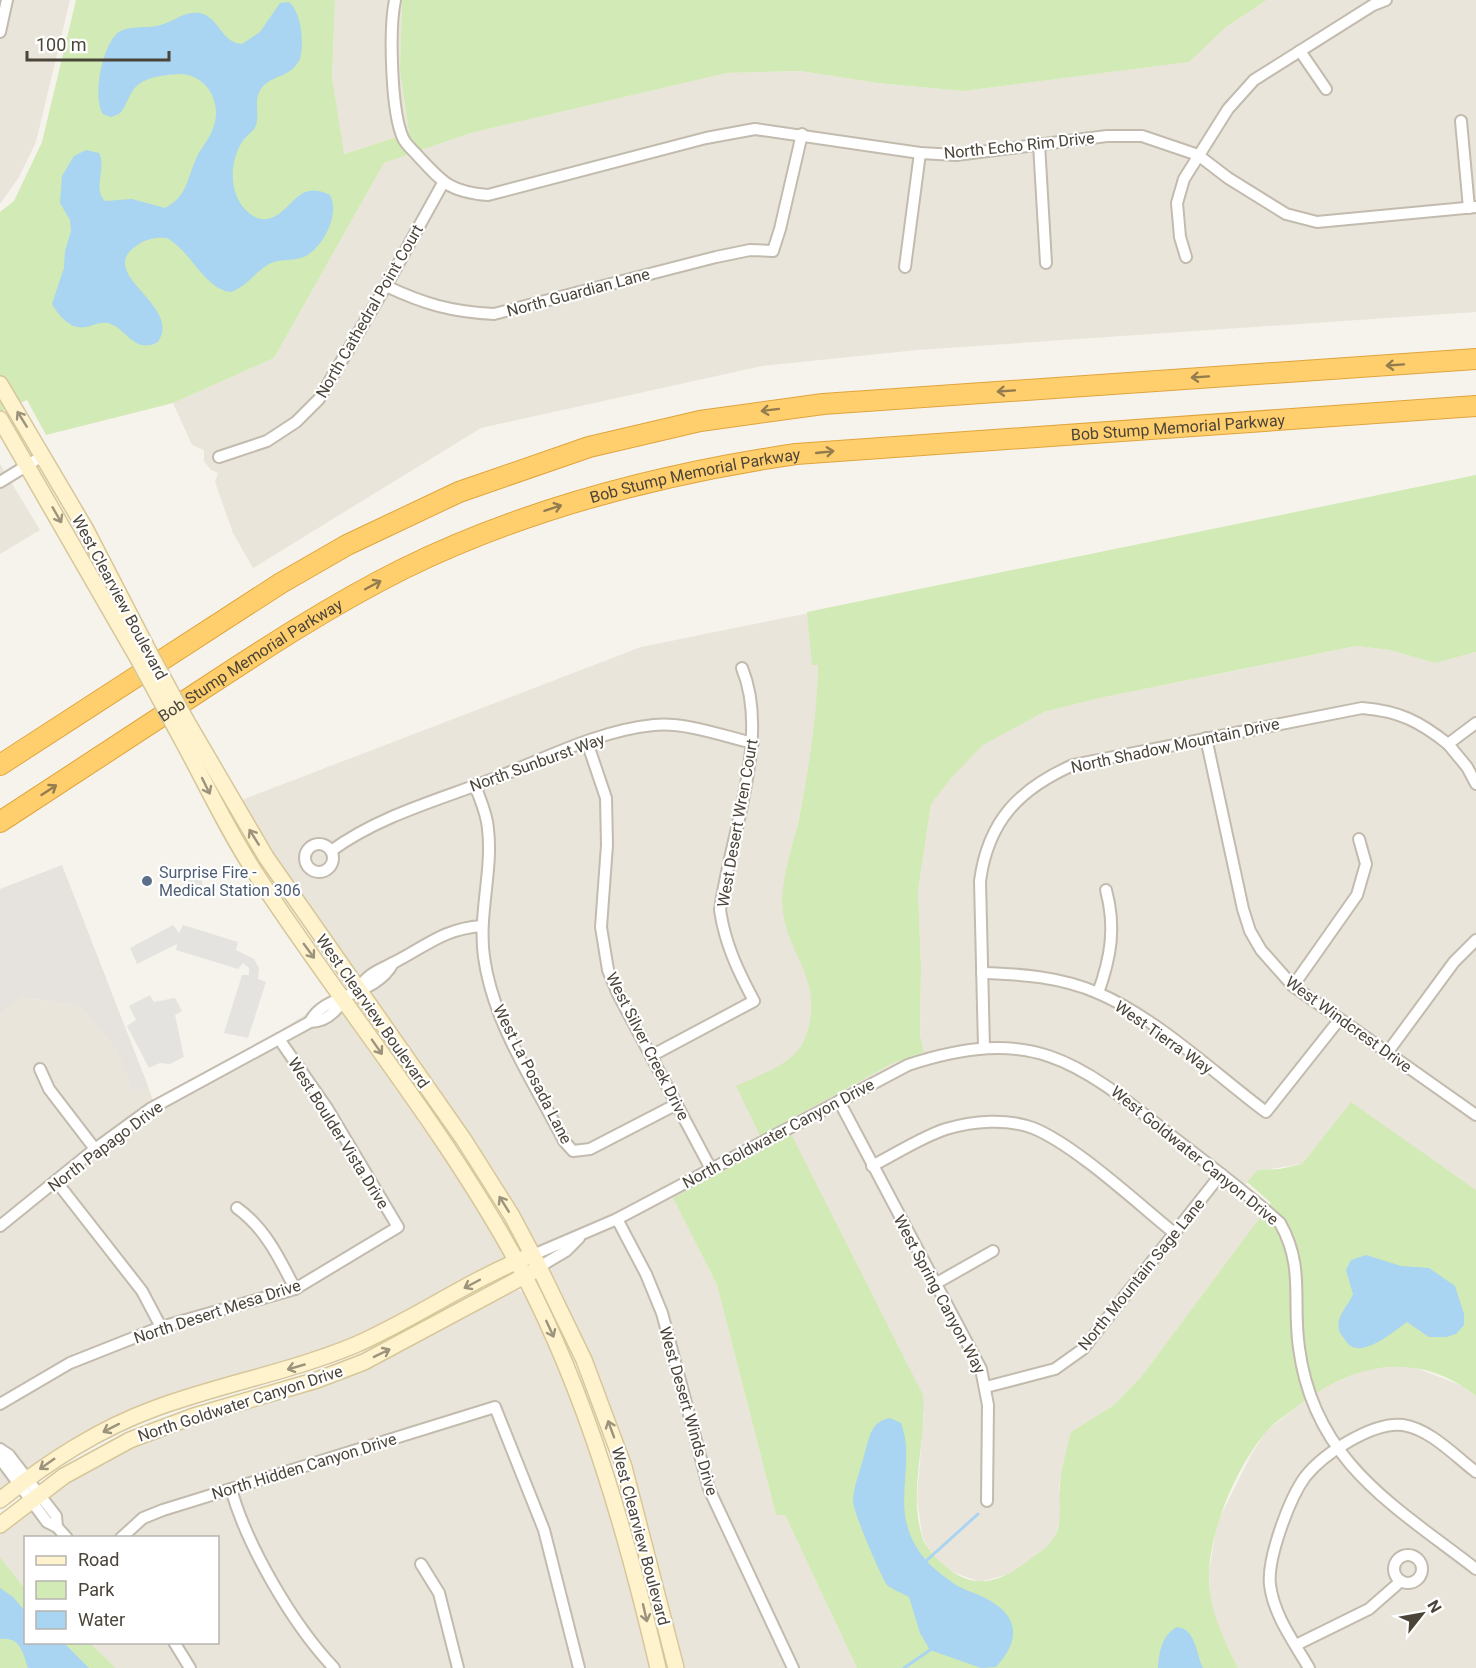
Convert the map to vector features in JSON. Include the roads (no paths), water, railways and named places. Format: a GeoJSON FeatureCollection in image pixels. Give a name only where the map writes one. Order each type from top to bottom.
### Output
{"type":"FeatureCollection","features":[{"type":"Feature","properties":{"kind":"highway"},"geometry":{"type":"LineString","coordinates":[[0,765],[281,583],[347,545],[459,492],[589,447],[700,421],[834,403],[1476,359]]}},
{"type":"Feature","properties":{"kind":"highway","name":"Bob Stump Memorial Parkway"},"geometry":{"type":"LineString","coordinates":[[0,822],[341,602],[404,569],[464,542],[544,511],[596,495],[711,467],[828,451],[1476,406]]}},
{"type":"Feature","properties":{"kind":"street"},"geometry":{"type":"LineString","coordinates":[[0,32],[7,0]]}},
{"type":"Feature","properties":{"kind":"street"},"geometry":{"type":"LineString","coordinates":[[394,0],[391,31],[393,62],[399,120],[404,140],[443,183]]}},
{"type":"Feature","properties":{"kind":"street"},"geometry":{"type":"LineString","coordinates":[[1186,257],[1180,237],[1177,203],[1184,179],[1228,109],[1254,80],[1373,5],[1386,0]]}},
{"type":"Feature","properties":{"kind":"street"},"geometry":{"type":"LineString","coordinates":[[1300,51],[1326,89]]}},
{"type":"Feature","properties":{"kind":"street"},"geometry":{"type":"LineString","coordinates":[[1461,121],[1473,208]]}},
{"type":"Feature","properties":{"kind":"street","name":"North Echo Rim Drive"},"geometry":{"type":"LineString","coordinates":[[443,183],[458,190],[488,195],[706,138],[754,129],[920,153],[956,155],[1107,136],[1142,135],[1198,155],[1228,178],[1286,214],[1317,222],[1473,208]]}},
{"type":"Feature","properties":{"kind":"street","name":"North Guardian Lane"},"geometry":{"type":"LineString","coordinates":[[386,286],[420,302],[457,312],[494,315],[716,257],[750,250],[773,251],[801,134]]}},
{"type":"Feature","properties":{"kind":"street"},"geometry":{"type":"LineString","coordinates":[[1039,144],[1046,263]]}},
{"type":"Feature","properties":{"kind":"street"},"geometry":{"type":"LineString","coordinates":[[905,267],[920,153]]}},
{"type":"Feature","properties":{"kind":"street","name":"North Cathedral Point Court"},"geometry":{"type":"LineString","coordinates":[[219,457],[267,441],[296,422],[318,399],[386,286],[443,183]]}},
{"type":"Feature","properties":{"kind":"street","name":"West Clearview Boulevard"},"geometry":{"type":"LineString","coordinates":[[0,384],[44,455],[242,851],[468,1180],[524,1276],[572,1378],[600,1454],[623,1529],[657,1668]]}},
{"type":"Feature","properties":{"kind":"street","name":"West Clearview Boulevard"},"geometry":{"type":"LineString","coordinates":[[0,419],[143,653]]}},
{"type":"Feature","properties":{"kind":"street"},"geometry":{"type":"LineString","coordinates":[[0,482],[44,455]]}},
{"type":"Feature","properties":{"kind":"street","name":"West Desert Wren Court"},"geometry":{"type":"LineString","coordinates":[[651,1056],[754,1001],[734,964],[723,931],[720,910],[753,743],[753,711],[749,684],[742,668]]}},
{"type":"Feature","properties":{"kind":"street","name":"North Shadow Mountain Drive"},"geometry":{"type":"LineString","coordinates":[[984,1048],[980,881],[982,864],[994,831],[1005,814],[1032,788],[1049,776],[1073,765],[1362,708],[1414,719],[1448,744],[1467,767],[1476,784]]}},
{"type":"Feature","properties":{"kind":"street","name":"West Clearview Boulevard"},"geometry":{"type":"LineString","coordinates":[[180,723],[266,857],[464,1140],[536,1261],[584,1360],[624,1467],[676,1668]]}},
{"type":"Feature","properties":{"kind":"street"},"geometry":{"type":"LineString","coordinates":[[1448,744],[1476,723]]}},
{"type":"Feature","properties":{"kind":"street","name":"North Sunburst Way"},"geometry":{"type":"LineString","coordinates":[[331,851],[352,836],[374,825],[587,742],[636,727],[657,724],[694,729],[753,743]]}},
{"type":"Feature","properties":{"kind":"street","name":"West Windcrest Drive"},"geometry":{"type":"LineString","coordinates":[[1206,738],[1243,909],[1250,932],[1274,967],[1293,987],[1338,1020],[1476,1115]]}},
{"type":"Feature","properties":{"kind":"street","name":"West Silver Creek Drive"},"geometry":{"type":"LineString","coordinates":[[587,742],[600,775],[608,821],[602,900],[603,947],[618,994],[711,1169]]}},
{"type":"Feature","properties":{"kind":"street","name":"West La Posada Lane"},"geometry":{"type":"LineString","coordinates":[[475,785],[485,810],[489,830],[482,927],[488,981],[496,1007],[564,1141],[573,1151],[590,1149],[677,1104]]}},
{"type":"Feature","properties":{"kind":"street"},"geometry":{"type":"LineString","coordinates":[[1293,987],[1357,895],[1366,864],[1359,839]]}},
{"type":"Feature","properties":{"kind":"street"},"geometry":{"type":"LineString","coordinates":[[1098,993],[1110,960],[1113,935],[1112,912],[1106,890]]}},
{"type":"Feature","properties":{"kind":"street","name":"North Papago Drive"},"geometry":{"type":"LineString","coordinates":[[0,1226],[95,1149],[175,1094],[310,1022],[319,1022],[335,1012],[344,999],[358,990],[364,979],[443,933],[482,927]]}},
{"type":"Feature","properties":{"kind":"street"},"geometry":{"type":"LineString","coordinates":[[1388,1053],[1454,962],[1476,940]]}},
{"type":"Feature","properties":{"kind":"street","name":"West Tierra Way"},"geometry":{"type":"LineString","coordinates":[[982,973],[1052,978],[1098,993],[1136,1014],[1266,1112],[1338,1020]]}},
{"type":"Feature","properties":{"kind":"street","name":"West Boulder Vista Drive"},"geometry":{"type":"LineString","coordinates":[[279,1040],[327,1108],[398,1227]]}},
{"type":"Feature","properties":{"kind":"street","name":"West Goldwater Canyon Drive"},"geometry":{"type":"LineString","coordinates":[[984,1048],[1010,1047],[1032,1051],[1076,1066],[1103,1081],[1280,1222],[1292,1245],[1298,1278],[1298,1344],[1302,1368],[1316,1413],[1336,1449],[1356,1474],[1476,1569]]}},
{"type":"Feature","properties":{"kind":"street","name":"North Goldwater Canyon Drive"},"geometry":{"type":"LineString","coordinates":[[0,1525],[29,1490],[77,1445],[125,1421],[187,1398],[304,1364],[357,1344],[516,1261],[536,1261],[566,1251],[579,1237],[908,1065],[947,1052],[984,1048]]}},
{"type":"Feature","properties":{"kind":"street"},"geometry":{"type":"LineString","coordinates":[[40,1069],[50,1089],[95,1149]]}},
{"type":"Feature","properties":{"kind":"street","name":"West Spring Canyon Way"},"geometry":{"type":"LineString","coordinates":[[838,1101],[981,1369],[986,1387],[987,1501]]}},
{"type":"Feature","properties":{"kind":"street"},"geometry":{"type":"LineString","coordinates":[[872,1166],[944,1130],[971,1123],[1004,1122],[1032,1128],[1060,1142],[1173,1232]]}},
{"type":"Feature","properties":{"kind":"street","name":"North Mountain Sage Lane"},"geometry":{"type":"LineString","coordinates":[[986,1387],[1055,1369],[1083,1349],[1221,1174]]}},
{"type":"Feature","properties":{"kind":"street"},"geometry":{"type":"LineString","coordinates":[[56,1181],[142,1291],[161,1327]]}},
{"type":"Feature","properties":{"kind":"street"},"geometry":{"type":"LineString","coordinates":[[237,1208],[254,1220],[278,1256],[295,1289]]}},
{"type":"Feature","properties":{"kind":"street","name":"West Desert Winds Drive"},"geometry":{"type":"LineString","coordinates":[[616,1219],[646,1274],[662,1313],[709,1488],[793,1668]]}},
{"type":"Feature","properties":{"kind":"street","name":"North Desert Mesa Drive"},"geometry":{"type":"LineString","coordinates":[[0,1404],[70,1364],[161,1327],[295,1289],[398,1227]]}},
{"type":"Feature","properties":{"kind":"street"},"geometry":{"type":"LineString","coordinates":[[935,1284],[993,1251]]}},
{"type":"Feature","properties":{"kind":"street","name":"North Goldwater Canyon Drive"},"geometry":{"type":"LineString","coordinates":[[0,1500],[29,1490],[147,1432],[317,1380],[364,1362],[524,1276],[536,1261]]}},
{"type":"Feature","properties":{"kind":"street","name":"North Hidden Canyon Drive"},"geometry":{"type":"LineString","coordinates":[[123,1536],[143,1518],[495,1407],[544,1530],[579,1668]]}},
{"type":"Feature","properties":{"kind":"street"},"geometry":{"type":"LineString","coordinates":[[1309,1668],[1273,1599],[1270,1569],[1285,1521],[1303,1480],[1336,1449],[1379,1427],[1403,1425],[1431,1437],[1476,1472]]}},
{"type":"Feature","properties":{"kind":"street"},"geometry":{"type":"LineString","coordinates":[[1,1451],[1,1460],[29,1490],[47,1522],[57,1527],[65,1536]]}},
{"type":"Feature","properties":{"kind":"street"},"geometry":{"type":"LineString","coordinates":[[231,1489],[239,1517],[249,1538],[315,1647],[334,1668]]}},
{"type":"Feature","properties":{"kind":"street"},"geometry":{"type":"LineString","coordinates":[[421,1564],[439,1593],[458,1668]]}},
{"type":"Feature","properties":{"kind":"street"},"geometry":{"type":"LineString","coordinates":[[1296,1645],[1369,1609],[1401,1581]]}},
{"type":"Feature","properties":{"kind":"street"},"geometry":{"type":"LineString","coordinates":[[175,1644],[190,1668]]}},
{"type":"Feature","properties":{"kind":"water"},"geometry":{"type":"Polygon","coordinates":[[[289,2],[297,13],[301,29],[300,59],[291,70],[265,84],[261,89],[257,102],[256,125],[244,140],[235,158],[233,184],[243,207],[252,215],[263,219],[279,214],[303,193],[319,191],[330,195],[333,203],[332,220],[319,245],[306,256],[269,264],[231,292],[213,284],[176,244],[167,238],[147,240],[136,246],[126,257],[126,268],[159,315],[163,328],[158,342],[150,345],[137,343],[108,323],[78,327],[68,323],[52,304],[64,268],[65,251],[71,231],[70,220],[60,203],[62,176],[74,156],[86,150],[99,153],[101,165],[99,184],[101,196],[105,201],[132,199],[165,208],[178,199],[182,193],[215,121],[214,102],[205,85],[189,75],[179,74],[158,76],[143,81],[132,91],[119,114],[111,117],[103,114],[98,96],[100,72],[113,38],[124,30],[159,25],[185,15],[199,13],[211,19],[229,39],[242,44],[260,32],[280,3],[289,2]]]}},
{"type":"Feature","properties":{"kind":"water"},"geometry":{"type":"Polygon","coordinates":[[[1366,1255],[1401,1266],[1429,1268],[1455,1286],[1464,1314],[1464,1325],[1456,1334],[1446,1337],[1429,1337],[1407,1322],[1368,1347],[1352,1347],[1342,1336],[1338,1326],[1340,1316],[1353,1294],[1346,1270],[1351,1260],[1366,1255]]]}},
{"type":"Feature","properties":{"kind":"water"},"geometry":{"type":"Polygon","coordinates":[[[890,1418],[901,1423],[905,1440],[904,1507],[913,1541],[935,1569],[956,1585],[1000,1607],[1012,1623],[1013,1632],[1009,1649],[996,1667],[981,1668],[930,1650],[920,1633],[909,1597],[888,1586],[868,1545],[854,1507],[856,1483],[870,1435],[879,1422],[890,1418]]]}},
{"type":"Feature","properties":{"kind":"water"},"geometry":{"type":"Polygon","coordinates":[[[0,1588],[13,1597],[24,1610],[24,1644],[65,1644],[89,1668],[28,1668],[20,1646],[12,1640],[0,1639],[0,1588]]]}},
{"type":"Feature","properties":{"kind":"water"},"geometry":{"type":"Polygon","coordinates":[[[1177,1627],[1188,1632],[1192,1637],[1203,1668],[1158,1668],[1160,1650],[1165,1639],[1177,1627]]]}},
{"type":"Feature","properties":{"kind":"waterway"},"geometry":{"type":"LineString","coordinates":[[926,1561],[978,1514]]}},
{"type":"Feature","properties":{"kind":"waterway"},"geometry":{"type":"LineString","coordinates":[[904,1668],[930,1650]]}},
{"type":"Feature","properties":{"kind":"place","name":"Surprise Fire - Medical Station 306"},"geometry":{"type":"Point","coordinates":[147,881]}}]}
